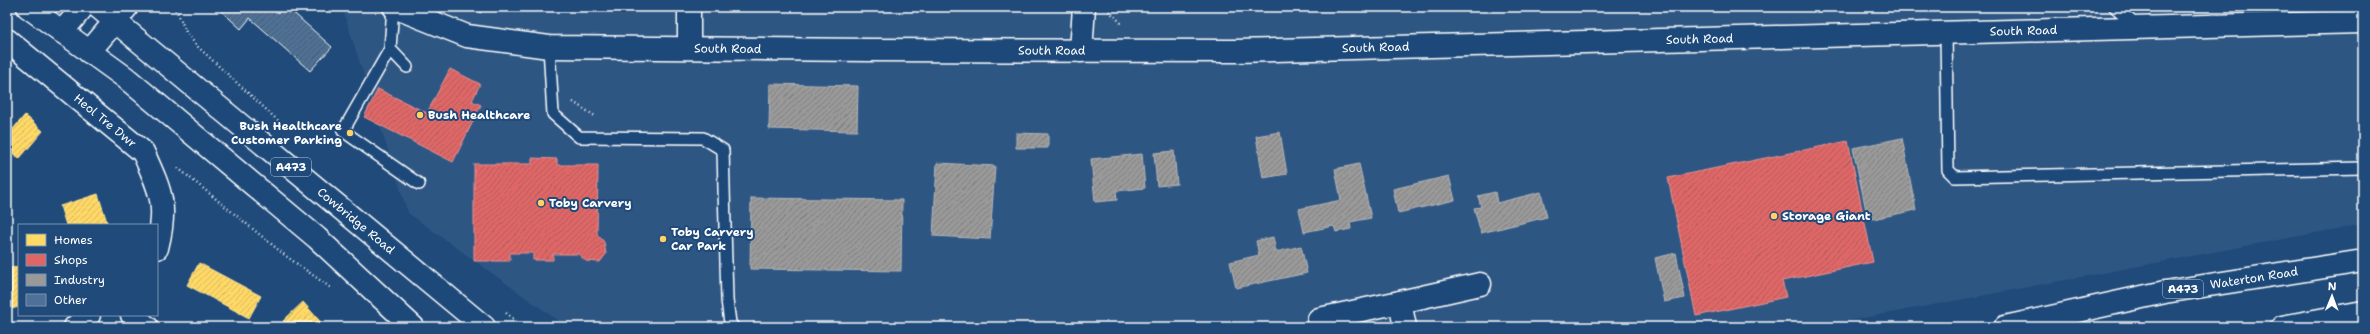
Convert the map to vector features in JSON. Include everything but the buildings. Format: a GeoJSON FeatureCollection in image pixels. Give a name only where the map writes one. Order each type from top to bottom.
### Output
{"type":"FeatureCollection","features":[{"type":"Feature","properties":{"kind":"street"},"geometry":{"type":"LineString","coordinates":[[28,7],[126,78],[317,238],[413,327]]}},
{"type":"Feature","properties":{"kind":"street"},"geometry":{"type":"LineString","coordinates":[[62,32],[83,7]]}},
{"type":"Feature","properties":{"kind":"street","name":"Cowbridge Road"},"geometry":{"type":"LineString","coordinates":[[98,7],[121,14],[484,327]]}},
{"type":"Feature","properties":{"kind":"street","name":"South Road"},"geometry":{"type":"LineString","coordinates":[[393,7],[467,36],[549,47],[689,47],[1081,52],[1235,51],[1946,34],[2363,22]]}},
{"type":"Feature","properties":{"kind":"street"},"geometry":{"type":"LineString","coordinates":[[689,7],[689,47]]}},
{"type":"Feature","properties":{"kind":"street"},"geometry":{"type":"LineString","coordinates":[[1081,52],[1084,7]]}},
{"type":"Feature","properties":{"kind":"street"},"geometry":{"type":"LineString","coordinates":[[89,52],[121,14]]}},
{"type":"Feature","properties":{"kind":"street","name":"Heol Tre Dwr"},"geometry":{"type":"LineString","coordinates":[[7,40],[143,152],[155,180],[164,209],[158,242]]}},
{"type":"Feature","properties":{"kind":"street","name":"Waterton Road"},"geometry":{"type":"LineString","coordinates":[[2005,327],[2165,292],[2363,261]]}},
{"type":"Feature","properties":{"kind":"street"},"geometry":{"type":"LineString","coordinates":[[1319,319],[1480,284]]}},
{"type":"Feature","properties":{"kind":"street"},"geometry":{"type":"LineString","coordinates":[[1400,302],[1405,327]]}},
{"type":"Feature","properties":{"kind":"street"},"geometry":{"type":"LineString","coordinates":[[75,327],[88,316]]}},
{"type":"Feature","properties":{"kind":"street"},"geometry":{"type":"LineString","coordinates":[[133,316],[146,327]]}},
{"type":"Feature","properties":{"kind":"street"},"geometry":{"type":"LineString","coordinates":[[2282,327],[2353,318]]}},
{"type":"Feature","properties":{"kind":"lane"},"geometry":{"type":"LineString","coordinates":[[393,7],[390,49],[343,130],[419,184]]}},
{"type":"Feature","properties":{"kind":"lane"},"geometry":{"type":"LineString","coordinates":[[2115,7],[2140,29]]}},
{"type":"Feature","properties":{"kind":"lane"},"geometry":{"type":"LineString","coordinates":[[1946,34],[1948,170],[1955,177],[2363,168]]}},
{"type":"Feature","properties":{"kind":"lane"},"geometry":{"type":"LineString","coordinates":[[549,47],[553,114],[579,137],[703,138],[723,150],[727,300],[730,323],[733,327]]}},
{"type":"Feature","properties":{"kind":"lane"},"geometry":{"type":"LineString","coordinates":[[390,49],[407,67]]}},
{"type":"Feature","properties":{"kind":"path"},"geometry":{"type":"LineString","coordinates":[[172,7],[177,11]]}},
{"type":"Feature","properties":{"kind":"path"},"geometry":{"type":"LineString","coordinates":[[177,7],[177,11],[186,32],[202,51],[289,130]]}},
{"type":"Feature","properties":{"kind":"path"},"geometry":{"type":"LineString","coordinates":[[143,152],[158,152],[286,256],[334,290]]}},
{"type":"Feature","properties":{"kind":"path"},"geometry":{"type":"LineString","coordinates":[[505,312],[523,327]]}},
{"type":"Feature","properties":{"kind":"path"},"geometry":{"type":"LineString","coordinates":[[705,327],[708,324],[711,327]]}},
{"type":"Feature","properties":{"kind":"shaded area"},"geometry":{"type":"Polygon","coordinates":[[[342,7],[2363,7],[2363,224],[1815,327],[567,327],[408,213],[342,7]]]}},
{"type":"Feature","properties":{"kind":"place","name":"Bush Healthcare"},"geometry":{"type":"Point","coordinates":[420,115]}},
{"type":"Feature","properties":{"kind":"place","name":"Bush Healthcare Customer Parking"},"geometry":{"type":"Point","coordinates":[350,133]}},
{"type":"Feature","properties":{"kind":"place","name":"Toby Carvery"},"geometry":{"type":"Point","coordinates":[541,203]}},
{"type":"Feature","properties":{"kind":"place","name":"Storage Giant"},"geometry":{"type":"Point","coordinates":[1774,216]}},
{"type":"Feature","properties":{"kind":"place","name":"Toby Carvery Car Park"},"geometry":{"type":"Point","coordinates":[663,239]}}]}
